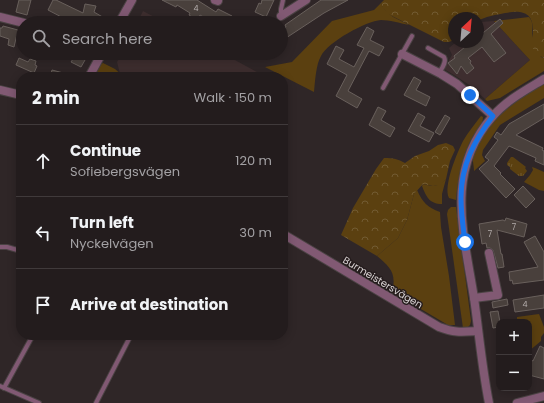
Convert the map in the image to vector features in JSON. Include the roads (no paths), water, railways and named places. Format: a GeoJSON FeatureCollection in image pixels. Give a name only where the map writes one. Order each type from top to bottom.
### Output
{"type":"FeatureCollection","features":[{"type":"Feature","properties":{"kind":"street"},"geometry":{"type":"LineString","coordinates":[[123,16],[132,0]]}},
{"type":"Feature","properties":{"kind":"street"},"geometry":{"type":"LineString","coordinates":[[281,16],[306,0]]}},
{"type":"Feature","properties":{"kind":"street"},"geometry":{"type":"LineString","coordinates":[[0,17],[16,21]]}},
{"type":"Feature","properties":{"kind":"street"},"geometry":{"type":"LineString","coordinates":[[402,54],[457,84],[493,116]]}},
{"type":"Feature","properties":{"kind":"street"},"geometry":{"type":"LineString","coordinates":[[92,72],[98,60]]}},
{"type":"Feature","properties":{"kind":"street"},"geometry":{"type":"LineString","coordinates":[[489,403],[484,379],[474,298],[468,267],[462,212],[462,184],[465,169],[474,143],[493,116],[517,95],[544,79]]}},
{"type":"Feature","properties":{"kind":"street"},"geometry":{"type":"LineString","coordinates":[[0,90],[16,95]]}},
{"type":"Feature","properties":{"kind":"street","name":"Burmeistersvägen"},"geometry":{"type":"LineString","coordinates":[[288,237],[439,326],[459,332],[478,331]]}},
{"type":"Feature","properties":{"kind":"street"},"geometry":{"type":"LineString","coordinates":[[474,298],[498,295],[489,253]]}},
{"type":"Feature","properties":{"kind":"street"},"geometry":{"type":"LineString","coordinates":[[517,403],[544,396]]}},
{"type":"Feature","properties":{"kind":"lane"},"geometry":{"type":"LineString","coordinates":[[281,16],[283,0]]}},
{"type":"Feature","properties":{"kind":"lane"},"geometry":{"type":"LineString","coordinates":[[383,88],[412,36]]}},
{"type":"Feature","properties":{"kind":"lane"},"geometry":{"type":"LineString","coordinates":[[428,48],[445,59],[439,73]]}},
{"type":"Feature","properties":{"kind":"lane"},"geometry":{"type":"LineString","coordinates":[[0,247],[16,250]]}},
{"type":"Feature","properties":{"kind":"lane"},"geometry":{"type":"LineString","coordinates":[[30,340],[2,387],[39,403]]}},
{"type":"Feature","properties":{"kind":"lane"},"geometry":{"type":"LineString","coordinates":[[96,403],[128,340]]}}]}
